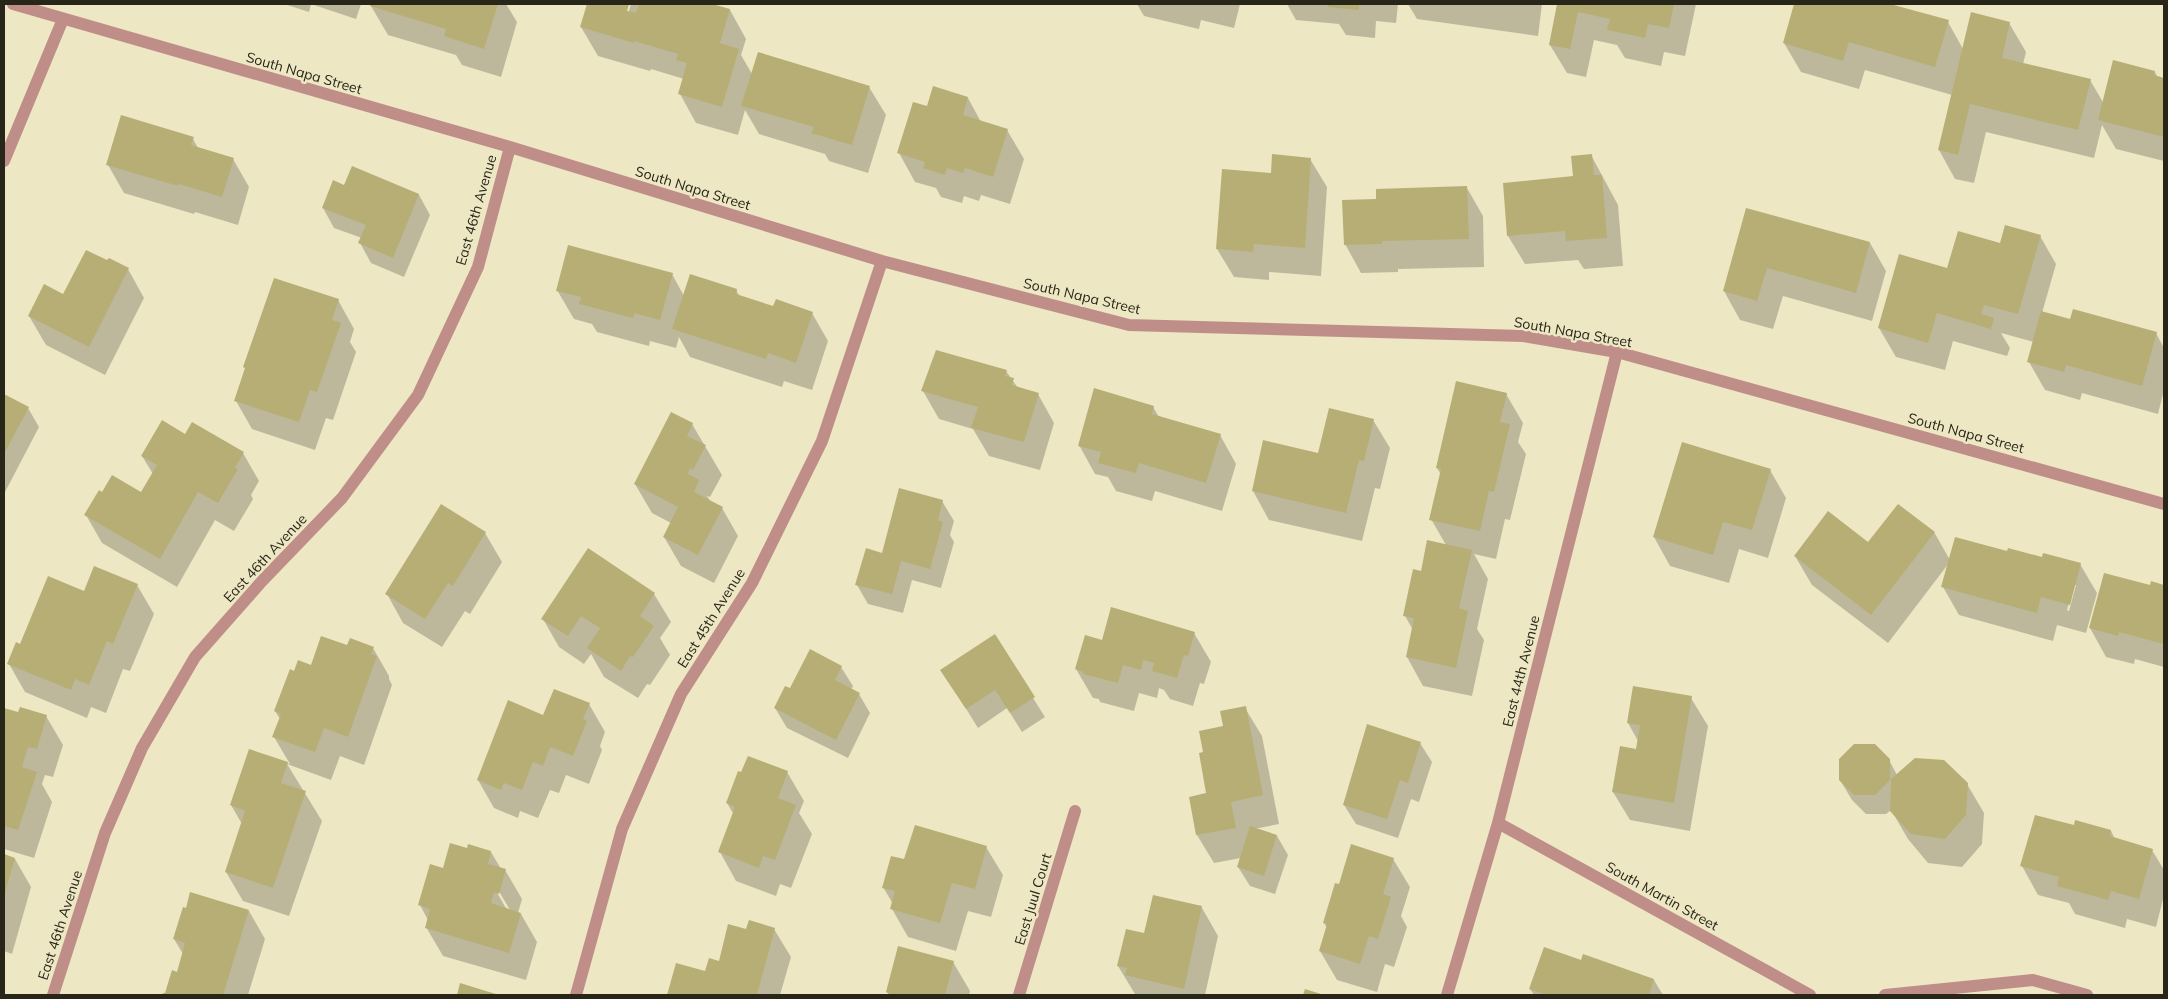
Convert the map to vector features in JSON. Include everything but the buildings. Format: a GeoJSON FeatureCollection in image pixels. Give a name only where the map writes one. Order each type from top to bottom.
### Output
{"type":"FeatureCollection","features":[{"type":"Feature","properties":{"kind":"street","name":"South Napa Street"},"geometry":{"type":"LineString","coordinates":[[12,4],[510,147],[882,261],[1129,325],[1524,336],[1617,352],[2164,504]]}},
{"type":"Feature","properties":{"kind":"street"},"geometry":{"type":"LineString","coordinates":[[4,161],[63,19]]}},
{"type":"Feature","properties":{"kind":"street","name":"East 46th Avenue"},"geometry":{"type":"LineString","coordinates":[[53,995],[105,833],[142,748],[195,657],[262,581],[342,498],[418,395],[478,267],[510,147]]}},
{"type":"Feature","properties":{"kind":"street","name":"East 45th Avenue"},"geometry":{"type":"LineString","coordinates":[[576,995],[622,829],[681,694],[752,583],[822,441],[882,261]]}},
{"type":"Feature","properties":{"kind":"street","name":"East 44th Avenue"},"geometry":{"type":"LineString","coordinates":[[1447,995],[1498,823],[1617,352]]}},
{"type":"Feature","properties":{"kind":"street","name":"East Juul Court"},"geometry":{"type":"LineString","coordinates":[[1019,995],[1075,811]]}},
{"type":"Feature","properties":{"kind":"street","name":"South Martin Street"},"geometry":{"type":"LineString","coordinates":[[1498,823],[1810,995]]}},
{"type":"Feature","properties":{"kind":"street"},"geometry":{"type":"LineString","coordinates":[[1885,995],[2033,980],[2087,995]]}}]}
